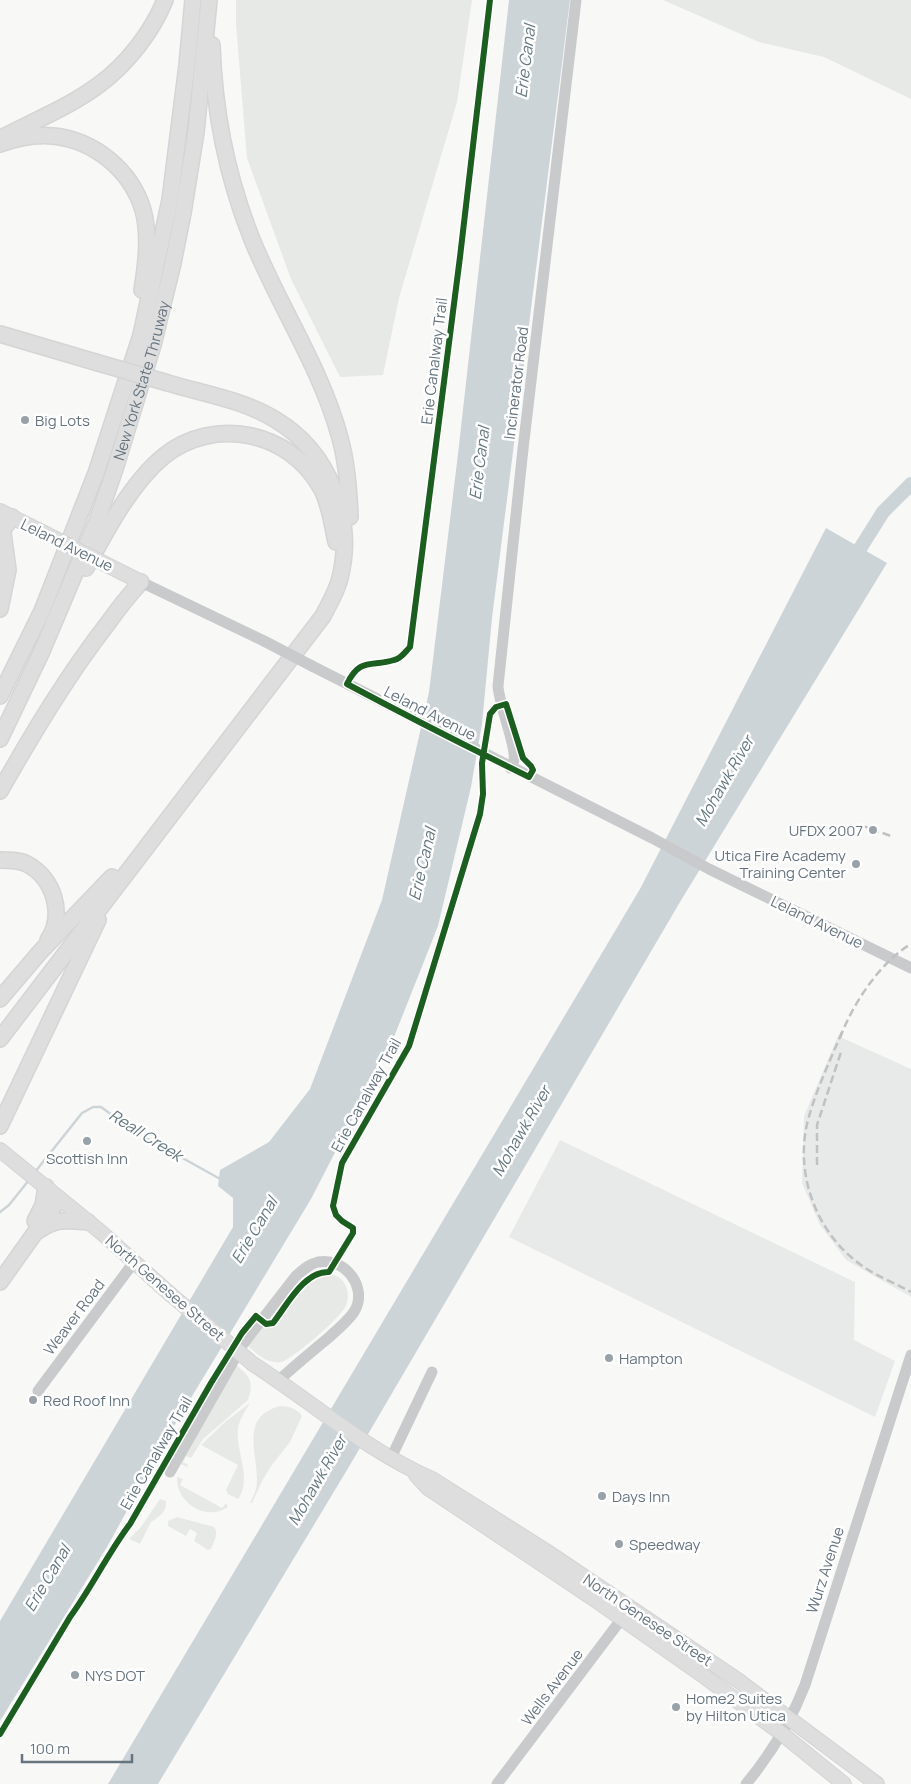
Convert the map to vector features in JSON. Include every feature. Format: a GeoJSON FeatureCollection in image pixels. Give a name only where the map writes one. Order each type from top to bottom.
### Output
{"type":"FeatureCollection","features":[{"type":"Feature","properties":{"kind":"highway"},"geometry":{"type":"LineString","coordinates":[[0,138],[74,100],[100,84],[134,50],[166,0]]}},
{"type":"Feature","properties":{"kind":"highway","name":"New York State Thruway"},"geometry":{"type":"LineString","coordinates":[[0,696],[42,611],[96,473],[141,335],[170,200],[185,84],[192,0]]}},
{"type":"Feature","properties":{"kind":"highway"},"geometry":{"type":"LineString","coordinates":[[210,0],[217,108],[228,163],[239,202],[252,238],[328,402],[340,438],[347,470],[350,516],[348,545],[343,560]]}},
{"type":"Feature","properties":{"kind":"highway","name":"New York State Thruway"},"geometry":{"type":"LineString","coordinates":[[0,739],[42,651],[97,521],[154,345],[183,213],[196,132],[210,0]]}},
{"type":"Feature","properties":{"kind":"highway"},"geometry":{"type":"LineString","coordinates":[[0,144],[18,138],[39,136],[54,136],[76,141],[96,150],[110,160],[124,174],[136,193],[146,224],[146,262],[132,363]]}},
{"type":"Feature","properties":{"kind":"highway"},"geometry":{"type":"LineString","coordinates":[[0,334],[94,365]]}},
{"type":"Feature","properties":{"kind":"highway"},"geometry":{"type":"LineString","coordinates":[[0,340],[167,386],[240,409],[262,418],[284,432],[301,447],[314,463],[332,499],[336,519],[336,544],[332,569],[326,590],[315,610],[126,864],[0,1028]]}},
{"type":"Feature","properties":{"kind":"highway"},"geometry":{"type":"LineString","coordinates":[[0,1039],[323,616],[340,579],[344,536],[341,509],[336,493],[324,469],[308,446],[295,433],[256,409],[167,386]]}},
{"type":"Feature","properties":{"kind":"highway"},"geometry":{"type":"LineString","coordinates":[[42,651],[100,542],[124,503],[147,473],[163,457],[188,441],[221,433],[241,433],[263,438],[300,461],[322,488],[329,506],[336,544]]}},
{"type":"Feature","properties":{"kind":"highway"},"geometry":{"type":"LineString","coordinates":[[0,609],[8,570],[2,539],[6,514]]}},
{"type":"Feature","properties":{"kind":"highway"},"geometry":{"type":"LineString","coordinates":[[0,791],[68,677],[99,634],[141,582]]}},
{"type":"Feature","properties":{"kind":"highway"},"geometry":{"type":"LineString","coordinates":[[0,860],[15,860],[28,864],[39,873],[54,894],[56,909],[55,926],[51,936],[40,952]]}},
{"type":"Feature","properties":{"kind":"highway"},"geometry":{"type":"LineString","coordinates":[[0,999],[40,952],[126,864]]}},
{"type":"Feature","properties":{"kind":"highway"},"geometry":{"type":"LineString","coordinates":[[0,1126],[100,917],[119,882]]}},
{"type":"Feature","properties":{"kind":"highway"},"geometry":{"type":"LineString","coordinates":[[0,1264],[26,1235],[38,1218],[43,1205],[42,1184]]}},
{"type":"Feature","properties":{"kind":"highway"},"geometry":{"type":"LineString","coordinates":[[0,1282],[59,1198]]}},
{"type":"Feature","properties":{"kind":"highway"},"geometry":{"type":"LineString","coordinates":[[37,1231],[49,1223],[60,1221],[88,1222]]}},
{"type":"Feature","properties":{"kind":"main road","name":"Leland Avenue"},"geometry":{"type":"LineString","coordinates":[[6,514],[141,582]]}},
{"type":"Feature","properties":{"kind":"main road","name":"North Genesee Street"},"geometry":{"type":"LineString","coordinates":[[0,1150],[88,1222],[253,1364],[277,1382],[375,1448],[410,1469],[432,1479],[630,1607],[739,1681],[877,1784]]}},
{"type":"Feature","properties":{"kind":"main road","name":"North Genesee Street"},"geometry":{"type":"LineString","coordinates":[[410,1469],[428,1488],[586,1593],[705,1676],[781,1733],[844,1784]]}},
{"type":"Feature","properties":{"kind":"street","name":"Incinerator Road"},"geometry":{"type":"LineString","coordinates":[[510,768],[514,759],[513,750],[501,706],[498,686],[523,449],[541,311],[576,0]]}},
{"type":"Feature","properties":{"kind":"street","name":"Leland Avenue"},"geometry":{"type":"LineString","coordinates":[[141,582],[264,641],[403,714],[652,838],[709,869],[911,968]]}},
{"type":"Feature","properties":{"kind":"street"},"geometry":{"type":"LineString","coordinates":[[170,1472],[243,1344],[296,1276],[306,1267],[317,1262],[328,1261],[340,1265],[353,1278],[357,1287],[359,1297],[354,1312],[339,1328],[277,1382]]}},
{"type":"Feature","properties":{"kind":"street","name":"Weaver Road"},"geometry":{"type":"LineString","coordinates":[[38,1390],[134,1262]]}},
{"type":"Feature","properties":{"kind":"street","name":"Wurz Avenue"},"geometry":{"type":"LineString","coordinates":[[746,1784],[781,1733],[805,1685],[911,1354]]}},
{"type":"Feature","properties":{"kind":"street"},"geometry":{"type":"LineString","coordinates":[[391,1458],[432,1372]]}},
{"type":"Feature","properties":{"kind":"street","name":"Wells Avenue"},"geometry":{"type":"LineString","coordinates":[[497,1784],[630,1607]]}},
{"type":"Feature","properties":{"kind":"shaded area"},"geometry":{"type":"Polygon","coordinates":[[[236,0],[472,0],[457,102],[399,298],[383,375],[340,377],[291,279],[247,158],[236,24],[236,0]]]}},
{"type":"Feature","properties":{"kind":"shaded area"},"geometry":{"type":"Polygon","coordinates":[[[663,0],[911,0],[911,99],[824,57],[759,42],[663,0]]]}},
{"type":"Feature","properties":{"kind":"shaded area"},"geometry":{"type":"Polygon","coordinates":[[[838,1036],[911,1069],[911,1297],[846,1260],[820,1225],[802,1183],[804,1116],[838,1036]]]}},
{"type":"Feature","properties":{"kind":"shaded area"},"geometry":{"type":"Polygon","coordinates":[[[560,1140],[855,1282],[854,1340],[895,1361],[875,1417],[509,1237],[560,1140]]]}},
{"type":"Feature","properties":{"kind":"shaded area"},"geometry":{"type":"Polygon","coordinates":[[[331,1274],[344,1282],[348,1292],[347,1302],[334,1320],[315,1338],[287,1360],[281,1362],[271,1362],[259,1356],[248,1346],[264,1326],[271,1327],[275,1323],[311,1278],[318,1275],[331,1274]]]}},
{"type":"Feature","properties":{"kind":"shaded area"},"geometry":{"type":"Polygon","coordinates":[[[235,1364],[244,1372],[251,1383],[248,1400],[203,1439],[191,1458],[186,1456],[183,1462],[188,1465],[187,1467],[181,1464],[235,1364]]]}},
{"type":"Feature","properties":{"kind":"shaded area"},"geometry":{"type":"Polygon","coordinates":[[[250,1403],[241,1418],[238,1428],[244,1482],[238,1499],[228,1494],[226,1490],[238,1465],[201,1445],[225,1422],[250,1403]]]}},
{"type":"Feature","properties":{"kind":"shaded area"},"geometry":{"type":"Polygon","coordinates":[[[280,1406],[292,1408],[302,1416],[290,1442],[271,1466],[252,1503],[250,1503],[257,1483],[254,1447],[255,1427],[260,1418],[268,1411],[280,1406]]]}},
{"type":"Feature","properties":{"kind":"shaded area"},"geometry":{"type":"Polygon","coordinates":[[[177,1477],[183,1479],[180,1485],[222,1508],[226,1503],[228,1507],[211,1512],[202,1511],[194,1507],[181,1495],[177,1477]]]}},
{"type":"Feature","properties":{"kind":"shaded area"},"geometry":{"type":"Polygon","coordinates":[[[160,1499],[166,1501],[164,1511],[151,1522],[140,1544],[129,1539],[141,1527],[160,1499]]]}},
{"type":"Feature","properties":{"kind":"shaded area"},"geometry":{"type":"Polygon","coordinates":[[[177,1517],[214,1527],[216,1535],[211,1549],[208,1550],[194,1541],[197,1533],[190,1529],[186,1536],[168,1526],[168,1521],[177,1517]]]}},
{"type":"Feature","properties":{"kind":"water","name":"Erie Canal"},"geometry":{"type":"Polygon","coordinates":[[[509,0],[570,0],[492,618],[482,724],[471,787],[438,926],[392,1042],[311,1199],[171,1431],[107,1547],[0,1721],[0,1621],[233,1227],[233,1198],[218,1186],[220,1170],[269,1142],[310,1089],[382,900],[429,692],[509,0]]]}},
{"type":"Feature","properties":{"kind":"water"},"geometry":{"type":"Polygon","coordinates":[[[826,528],[887,563],[680,902],[347,1470],[158,1784],[108,1784],[640,889],[826,528]]]}},
{"type":"Feature","properties":{"kind":"waterway","name":"Mohawk River"},"geometry":{"type":"LineString","coordinates":[[851,563],[883,512],[911,484]]}},
{"type":"Feature","properties":{"kind":"waterway","name":"Reall Creek"},"geometry":{"type":"LineString","coordinates":[[35,1172],[82,1113],[93,1107],[101,1107],[134,1131],[222,1180]]}},
{"type":"Feature","properties":{"kind":"waterway","name":"Reall Creek"},"geometry":{"type":"LineString","coordinates":[[0,1212],[9,1205],[29,1180]]}},
{"type":"Feature","properties":{"kind":"railway"},"geometry":{"type":"LineString","coordinates":[[860,825],[891,836]]}},
{"type":"Feature","properties":{"kind":"railway"},"geometry":{"type":"LineString","coordinates":[[840,1038],[845,1025],[868,985],[889,962],[911,944]]}},
{"type":"Feature","properties":{"kind":"railway"},"geometry":{"type":"LineString","coordinates":[[842,1032],[811,1109],[804,1140],[804,1161],[812,1200],[821,1219],[845,1252],[867,1269],[911,1292]]}},
{"type":"Feature","properties":{"kind":"railway"},"geometry":{"type":"LineString","coordinates":[[817,1165],[817,1125],[841,1052]]}},
{"type":"Feature","properties":{"kind":"cycle path","name":"Erie Canalway Trail"},"geometry":{"type":"LineString","coordinates":[[0,1734],[70,1617],[130,1524],[242,1333],[256,1316],[266,1324],[273,1323],[304,1283],[320,1273],[329,1272],[353,1233],[353,1228],[336,1215],[333,1206],[342,1163],[409,1046],[480,814],[483,794],[482,763],[490,714],[496,707],[506,704],[523,758],[533,770],[529,777],[506,766],[483,754],[347,684],[362,666],[399,658],[410,647],[460,257],[490,0]]}},
{"type":"Feature","properties":{"kind":"place","name":"Big Lots"},"geometry":{"type":"Point","coordinates":[25,420]}},
{"type":"Feature","properties":{"kind":"place","name":"UFDX 2007"},"geometry":{"type":"Point","coordinates":[873,830]}},
{"type":"Feature","properties":{"kind":"place","name":"Utica Fire Academy Training Center"},"geometry":{"type":"Point","coordinates":[856,864]}},
{"type":"Feature","properties":{"kind":"place","name":"Scottish Inn"},"geometry":{"type":"Point","coordinates":[87,1141]}},
{"type":"Feature","properties":{"kind":"place","name":"Hampton"},"geometry":{"type":"Point","coordinates":[609,1358]}},
{"type":"Feature","properties":{"kind":"place","name":"Red Roof Inn"},"geometry":{"type":"Point","coordinates":[33,1400]}},
{"type":"Feature","properties":{"kind":"place","name":"Days Inn"},"geometry":{"type":"Point","coordinates":[602,1496]}},
{"type":"Feature","properties":{"kind":"place","name":"Speedway"},"geometry":{"type":"Point","coordinates":[619,1544]}},
{"type":"Feature","properties":{"kind":"place","name":"NYS DOT"},"geometry":{"type":"Point","coordinates":[75,1675]}},
{"type":"Feature","properties":{"kind":"place","name":"Home2 Suites by Hilton Utica"},"geometry":{"type":"Point","coordinates":[676,1707]}}]}
